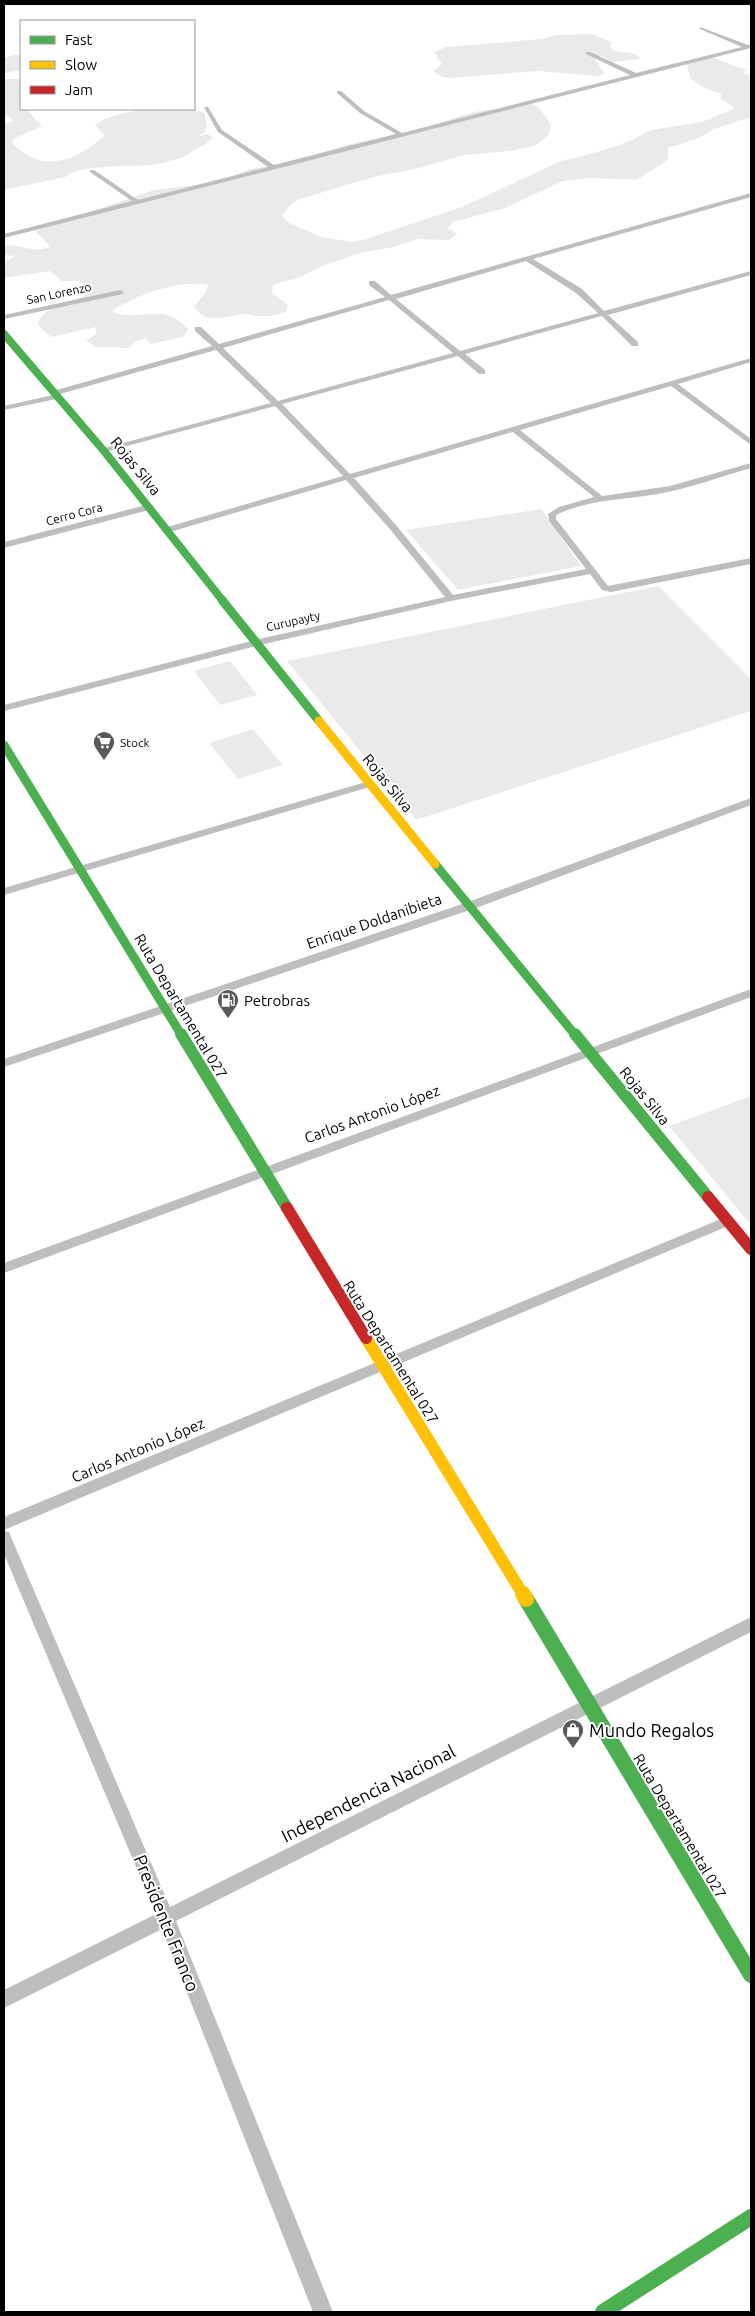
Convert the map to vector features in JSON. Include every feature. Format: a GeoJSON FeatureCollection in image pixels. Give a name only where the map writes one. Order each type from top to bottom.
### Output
{"type":"FeatureCollection","features":[{"type":"Feature","properties":{"kind":"street"},"geometry":{"type":"LineString","coordinates":[[702,28],[750,47]]}},
{"type":"Feature","properties":{"kind":"street"},"geometry":{"type":"LineString","coordinates":[[4,236],[272,166],[750,47]]}},
{"type":"Feature","properties":{"kind":"street"},"geometry":{"type":"LineString","coordinates":[[588,53],[635,75]]}},
{"type":"Feature","properties":{"kind":"street"},"geometry":{"type":"LineString","coordinates":[[339,92],[362,112],[400,134]]}},
{"type":"Feature","properties":{"kind":"street"},"geometry":{"type":"LineString","coordinates":[[206,108],[220,132],[272,166]]}},
{"type":"Feature","properties":{"kind":"street"},"geometry":{"type":"LineString","coordinates":[[92,171],[137,202]]}},
{"type":"Feature","properties":{"kind":"street"},"geometry":{"type":"LineString","coordinates":[[4,408],[751,195]]}},
{"type":"Feature","properties":{"kind":"street"},"geometry":{"type":"LineString","coordinates":[[527,259],[579,291],[634,344]]}},
{"type":"Feature","properties":{"kind":"street"},"geometry":{"type":"LineString","coordinates":[[104,451],[751,273]]}},
{"type":"Feature","properties":{"kind":"street"},"geometry":{"type":"LineString","coordinates":[[372,283],[482,372]]}},
{"type":"Feature","properties":{"kind":"street","name":"San Lorenzo"},"geometry":{"type":"LineString","coordinates":[[4,317],[120,292]]}},
{"type":"Feature","properties":{"kind":"street"},"geometry":{"type":"LineString","coordinates":[[198,329],[276,403],[347,477],[417,555],[451,598]]}},
{"type":"Feature","properties":{"kind":"street","name":"Rojas Silva"},"geometry":{"type":"LineString","coordinates":[[4,334],[57,394],[150,507],[254,643],[751,1249]]}},
{"type":"Feature","properties":{"kind":"street"},"geometry":{"type":"LineString","coordinates":[[167,530],[751,360]]}},
{"type":"Feature","properties":{"kind":"street"},"geometry":{"type":"LineString","coordinates":[[672,383],[751,443]]}},
{"type":"Feature","properties":{"kind":"street"},"geometry":{"type":"LineString","coordinates":[[514,429],[601,500]]}},
{"type":"Feature","properties":{"kind":"street"},"geometry":{"type":"LineString","coordinates":[[751,465],[681,486],[559,509],[552,514],[552,519],[605,588],[612,589],[751,561]]}},
{"type":"Feature","properties":{"kind":"street","name":"Cerro Cora"},"geometry":{"type":"LineString","coordinates":[[4,546],[150,507]]}},
{"type":"Feature","properties":{"kind":"street","name":"Curupayty"},"geometry":{"type":"LineString","coordinates":[[4,708],[254,643],[451,598],[592,571]]}},
{"type":"Feature","properties":{"kind":"street","name":"Ruta Departamental 027"},"geometry":{"type":"LineString","coordinates":[[4,745],[166,1008],[262,1171],[590,1704],[751,1975]]}},
{"type":"Feature","properties":{"kind":"street"},"geometry":{"type":"LineString","coordinates":[[4,892],[369,784]]}},
{"type":"Feature","properties":{"kind":"street","name":"Enrique Doldanibieta"},"geometry":{"type":"LineString","coordinates":[[4,1063],[469,906],[751,801]]}},
{"type":"Feature","properties":{"kind":"street","name":"Carlos Antonio López"},"geometry":{"type":"LineString","coordinates":[[4,1268],[262,1171],[751,993]]}},
{"type":"Feature","properties":{"kind":"street","name":"Carlos Antonio López"},"geometry":{"type":"LineString","coordinates":[[4,1524],[728,1220]]}},
{"type":"Feature","properties":{"kind":"street","name":"Presidente Franco"},"geometry":{"type":"LineString","coordinates":[[4,1537],[166,1917],[323,2312]]}},
{"type":"Feature","properties":{"kind":"street","name":"Independencia Nacional"},"geometry":{"type":"LineString","coordinates":[[4,1999],[751,1624]]}},
{"type":"Feature","properties":{"kind":"street"},"geometry":{"type":"LineString","coordinates":[[603,2312],[751,2217]]}},
{"type":"Feature","properties":{"kind":"shaded area"},"geometry":{"type":"Polygon","coordinates":[[[593,34],[612,43],[609,47],[612,49],[640,57],[638,59],[613,62],[602,56],[594,57],[604,74],[599,76],[537,71],[449,78],[442,77],[433,71],[442,64],[434,52],[446,47],[542,39],[556,35],[593,34]]]}},
{"type":"Feature","properties":{"kind":"shaded area"},"geometry":{"type":"Polygon","coordinates":[[[20,55],[20,70],[4,73],[4,58],[20,55]]]}},
{"type":"Feature","properties":{"kind":"shaded area"},"geometry":{"type":"Polygon","coordinates":[[[701,57],[708,57],[747,69],[744,73],[751,77],[751,117],[714,129],[699,138],[668,148],[668,160],[637,180],[591,178],[563,181],[505,208],[453,222],[448,228],[457,234],[449,240],[418,239],[393,247],[360,253],[322,266],[300,277],[273,285],[272,293],[288,305],[286,312],[283,313],[272,316],[245,314],[210,318],[204,316],[194,306],[206,292],[208,285],[185,284],[172,286],[133,299],[112,311],[126,315],[158,314],[173,317],[188,329],[183,337],[151,344],[145,338],[134,342],[129,348],[96,347],[86,341],[96,334],[96,327],[52,337],[43,331],[38,324],[41,318],[51,309],[86,295],[83,292],[90,285],[78,281],[61,281],[50,271],[4,278],[4,262],[16,256],[4,255],[4,245],[32,249],[51,247],[35,231],[154,190],[221,182],[249,169],[291,163],[345,145],[409,132],[474,112],[532,104],[540,109],[551,125],[548,136],[534,146],[510,151],[464,155],[415,169],[373,177],[300,199],[291,204],[282,216],[289,223],[321,237],[352,242],[366,239],[462,207],[561,161],[628,142],[651,130],[702,122],[735,108],[721,99],[721,94],[702,87],[690,78],[687,64],[701,57]]]}},
{"type":"Feature","properties":{"kind":"shaded area"},"geometry":{"type":"Polygon","coordinates":[[[4,79],[20,79],[20,110],[30,110],[28,111],[42,126],[13,139],[13,144],[30,157],[43,161],[62,160],[81,153],[105,135],[95,125],[105,119],[133,111],[193,110],[205,113],[207,128],[204,133],[196,137],[208,134],[213,138],[207,144],[186,155],[166,162],[82,170],[65,177],[4,190],[4,124],[13,121],[4,115],[4,79]]]}},
{"type":"Feature","properties":{"kind":"shaded area"},"geometry":{"type":"Polygon","coordinates":[[[541,509],[581,566],[458,590],[406,530],[541,509]]]}},
{"type":"Feature","properties":{"kind":"shaded area"},"geometry":{"type":"Polygon","coordinates":[[[658,586],[751,679],[751,711],[416,820],[287,661],[658,586]]]}},
{"type":"Feature","properties":{"kind":"shaded area"},"geometry":{"type":"Polygon","coordinates":[[[230,661],[257,695],[220,705],[194,671],[230,661]]]}},
{"type":"Feature","properties":{"kind":"shaded area"},"geometry":{"type":"Polygon","coordinates":[[[253,729],[283,765],[238,779],[209,743],[253,729]]]}},
{"type":"Feature","properties":{"kind":"shaded area"},"geometry":{"type":"Polygon","coordinates":[[[751,1096],[751,1225],[669,1126],[751,1096]]]}},
{"type":"Feature","properties":{"kind":"traffic: fast"},"geometry":{"type":"LineString","coordinates":[[4,334],[104,451],[319,721]]}},
{"type":"Feature","properties":{"kind":"traffic: fast"},"geometry":{"type":"LineString","coordinates":[[4,745],[287,1208]]}},
{"type":"Feature","properties":{"kind":"traffic: fast"},"geometry":{"type":"LineString","coordinates":[[435,864],[708,1197]]}},
{"type":"Feature","properties":{"kind":"traffic: fast"},"geometry":{"type":"LineString","coordinates":[[526,1599],[751,1975]]}},
{"type":"Feature","properties":{"kind":"traffic: fast"},"geometry":{"type":"LineString","coordinates":[[603,2312],[751,2217]]}},
{"type":"Feature","properties":{"kind":"traffic: slow"},"geometry":{"type":"LineString","coordinates":[[319,721],[435,864]]}},
{"type":"Feature","properties":{"kind":"traffic: slow"},"geometry":{"type":"LineString","coordinates":[[366,1338],[526,1599]]}},
{"type":"Feature","properties":{"kind":"traffic: jam"},"geometry":{"type":"LineString","coordinates":[[708,1197],[751,1249]]}},
{"type":"Feature","properties":{"kind":"traffic: jam"},"geometry":{"type":"LineString","coordinates":[[287,1208],[366,1338]]}},
{"type":"Feature","properties":{"kind":"place","name":"Stock"},"geometry":{"type":"Point","coordinates":[104,761]}},
{"type":"Feature","properties":{"kind":"place","name":"Petrobras"},"geometry":{"type":"Point","coordinates":[228,1019]}},
{"type":"Feature","properties":{"kind":"place","name":"Mundo Regalos"},"geometry":{"type":"Point","coordinates":[573,1749]}}]}
